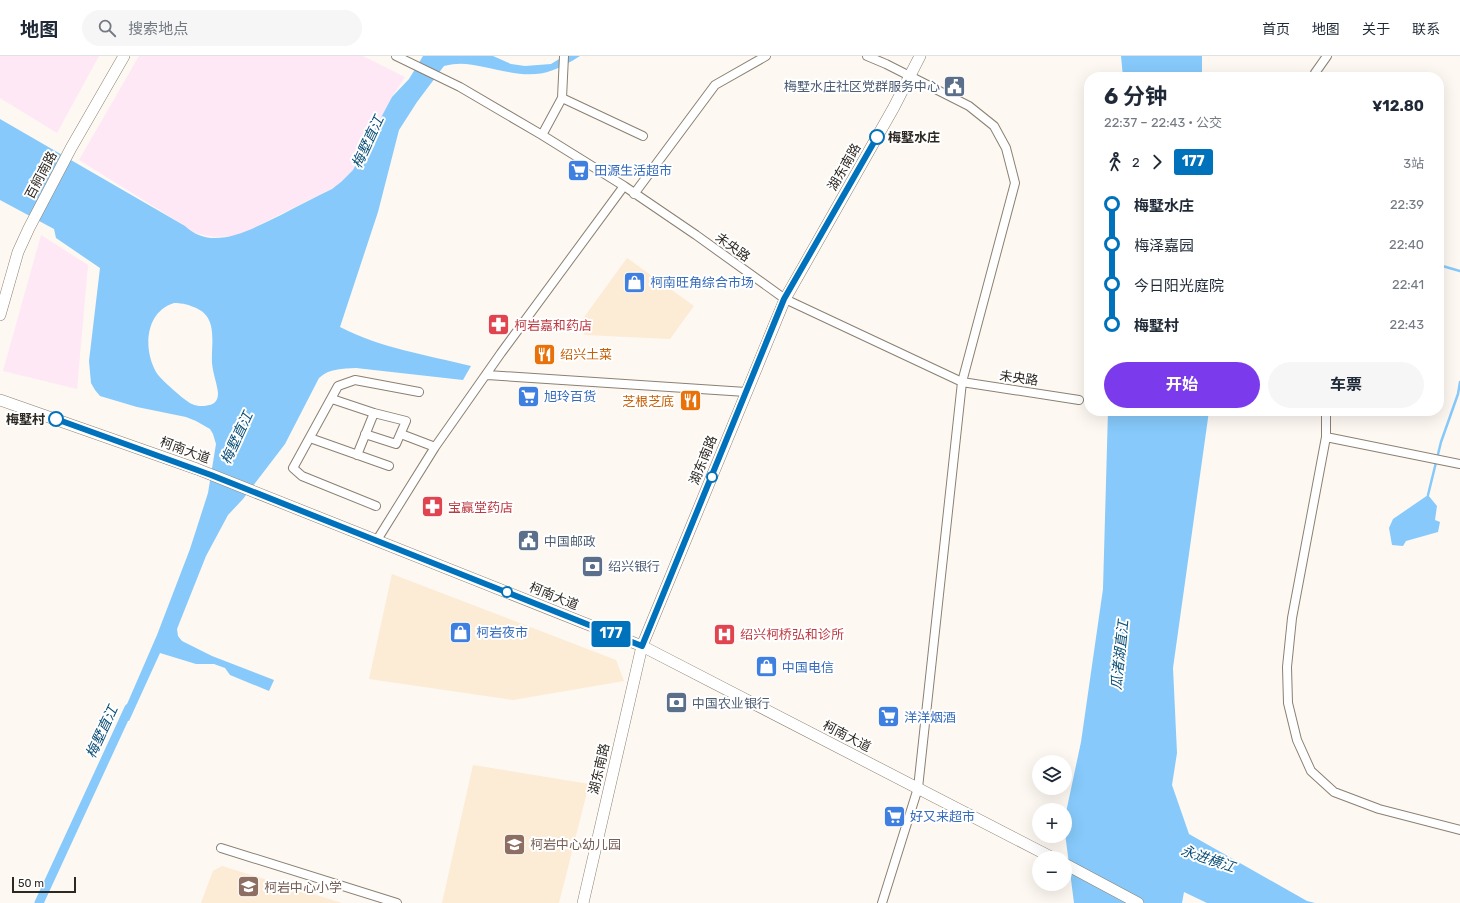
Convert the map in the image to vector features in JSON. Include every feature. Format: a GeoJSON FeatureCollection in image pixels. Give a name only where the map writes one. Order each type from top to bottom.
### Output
{"type":"FeatureCollection","features":[{"type":"Feature","properties":{"kind":"main road","name":"百舸南路"},"geometry":{"type":"LineString","coordinates":[[0,315],[18,252],[29,228],[71,148],[124,56]]}},
{"type":"Feature","properties":{"kind":"main road","name":"湖东南路"},"geometry":{"type":"LineString","coordinates":[[583,903],[642,646],[784,299],[894,107],[920,56]]}},
{"type":"Feature","properties":{"kind":"main road","name":"柯南大道"},"geometry":{"type":"LineString","coordinates":[[0,400],[197,469],[642,646],[1040,851]]}},
{"type":"Feature","properties":{"kind":"main road"},"geometry":{"type":"LineString","coordinates":[[1072,868],[1138,903]]}},
{"type":"Feature","properties":{"kind":"street","name":"未央路"},"geometry":{"type":"LineString","coordinates":[[396,56],[460,87],[542,135],[624,186],[696,235],[784,299],[962,382],[1079,400]]}},
{"type":"Feature","properties":{"kind":"street"},"geometry":{"type":"LineString","coordinates":[[542,135],[562,98],[564,56]]}},
{"type":"Feature","properties":{"kind":"street"},"geometry":{"type":"LineString","coordinates":[[634,194],[716,85],[766,56]]}},
{"type":"Feature","properties":{"kind":"street"},"geometry":{"type":"LineString","coordinates":[[867,56],[969,106],[994,126],[1006,148],[1015,183],[962,382],[918,788],[882,903]]}},
{"type":"Feature","properties":{"kind":"street"},"geometry":{"type":"LineString","coordinates":[[1316,72],[1327,56]]}},
{"type":"Feature","properties":{"kind":"street"},"geometry":{"type":"LineString","coordinates":[[562,98],[643,136]]}},
{"type":"Feature","properties":{"kind":"street"},"geometry":{"type":"LineString","coordinates":[[377,540],[434,447],[624,186]]}},
{"type":"Feature","properties":{"kind":"street"},"geometry":{"type":"LineString","coordinates":[[487,375],[746,392]]}},
{"type":"Feature","properties":{"kind":"street"},"geometry":{"type":"LineString","coordinates":[[376,506],[302,476],[293,468],[338,386],[355,380],[420,392]]}},
{"type":"Feature","properties":{"kind":"street"},"geometry":{"type":"LineString","coordinates":[[332,399],[374,413],[406,421],[396,444],[365,434]]}},
{"type":"Feature","properties":{"kind":"street"},"geometry":{"type":"LineString","coordinates":[[357,455],[374,413]]}},
{"type":"Feature","properties":{"kind":"street"},"geometry":{"type":"LineString","coordinates":[[1326,416],[1326,436],[1292,618],[1287,667],[1288,703],[1297,740],[1311,771],[1334,792],[1379,809],[1460,830]]}},
{"type":"Feature","properties":{"kind":"street"},"geometry":{"type":"LineString","coordinates":[[401,434],[434,447]]}},
{"type":"Feature","properties":{"kind":"street"},"geometry":{"type":"LineString","coordinates":[[1326,436],[1460,464]]}},
{"type":"Feature","properties":{"kind":"street"},"geometry":{"type":"LineString","coordinates":[[310,438],[389,466]]}},
{"type":"Feature","properties":{"kind":"street"},"geometry":{"type":"LineString","coordinates":[[221,848],[397,903]]}},
{"type":"Feature","properties":{"kind":"shaded area"},"geometry":{"type":"Polygon","coordinates":[[[0,56],[99,56],[57,133],[0,98],[0,56]]]}},
{"type":"Feature","properties":{"kind":"shaded area"},"geometry":{"type":"Polygon","coordinates":[[[139,56],[363,56],[405,77],[392,97],[353,170],[337,186],[245,232],[235,236],[214,237],[193,233],[185,226],[79,160],[139,56]]]}},
{"type":"Feature","properties":{"kind":"shaded area"},"geometry":{"type":"Polygon","coordinates":[[[41,235],[88,265],[77,389],[3,371],[41,235]]]}},
{"type":"Feature","properties":{"kind":"shaded area","name":"柯南旺角综合市场"},"geometry":{"type":"Polygon","coordinates":[[[627,258],[694,306],[670,339],[585,335],[577,327],[627,258]]]}},
{"type":"Feature","properties":{"kind":"shaded area","name":"柯岩夜市"},"geometry":{"type":"Polygon","coordinates":[[[392,574],[616,660],[624,681],[513,700],[369,679],[392,574]]]}},
{"type":"Feature","properties":{"kind":"shaded area","name":"柯岩中心幼儿园"},"geometry":{"type":"Polygon","coordinates":[[[473,765],[589,784],[559,903],[442,903],[473,765]]]}},
{"type":"Feature","properties":{"kind":"shaded area","name":"柯岩中心小学"},"geometry":{"type":"Polygon","coordinates":[[[222,866],[342,903],[201,903],[213,871],[222,866]]]}},
{"type":"Feature","properties":{"kind":"water"},"geometry":{"type":"Polygon","coordinates":[[[423,56],[493,56],[511,64],[525,66],[551,64],[564,56],[580,56],[555,70],[534,74],[512,73],[464,64],[444,66],[417,102],[399,130],[378,212],[340,327],[388,346],[471,366],[463,380],[356,368],[327,372],[319,378],[285,444],[243,499],[228,515],[206,556],[177,629],[178,636],[182,641],[212,656],[274,680],[269,691],[230,675],[225,668],[214,664],[196,664],[160,653],[129,721],[121,718],[157,635],[190,549],[208,493],[216,444],[210,429],[196,421],[186,417],[137,407],[100,396],[95,390],[91,383],[89,361],[100,268],[56,238],[54,229],[0,200],[0,119],[185,226],[196,234],[208,238],[220,238],[233,236],[258,226],[332,189],[341,182],[353,170],[392,97],[409,79],[423,56]],[[177,303],[164,308],[157,314],[152,323],[148,342],[152,363],[158,375],[184,399],[197,406],[210,405],[214,403],[218,397],[212,363],[211,325],[204,313],[198,309],[186,304],[177,303]]]}},
{"type":"Feature","properties":{"kind":"water"},"geometry":{"type":"Polygon","coordinates":[[[1121,56],[1202,56],[1202,72],[1123,72],[1121,56]]]}},
{"type":"Feature","properties":{"kind":"water"},"geometry":{"type":"Polygon","coordinates":[[[1108,416],[1208,416],[1173,668],[1177,753],[1172,785],[1189,834],[1307,901],[1315,903],[1207,903],[1184,892],[1182,903],[1074,903],[1072,887],[1072,851],[1067,851],[1066,843],[1072,843],[1072,803],[1068,803],[1070,795],[1072,795],[1072,784],[1081,742],[1103,589],[1108,416]]]}},
{"type":"Feature","properties":{"kind":"water"},"geometry":{"type":"Polygon","coordinates":[[[1428,495],[1437,506],[1435,520],[1440,522],[1438,532],[1406,541],[1403,546],[1392,545],[1389,528],[1393,519],[1428,495]]]}},
{"type":"Feature","properties":{"kind":"waterway"},"geometry":{"type":"LineString","coordinates":[[1444,266],[1460,271]]}},
{"type":"Feature","properties":{"kind":"waterway"},"geometry":{"type":"LineString","coordinates":[[1428,495],[1441,442],[1458,394],[1460,382]]}},
{"type":"Feature","properties":{"kind":"waterway","name":"梅墅直江"},"geometry":{"type":"LineString","coordinates":[[39,903],[129,708]]}},
{"type":"Feature","properties":{"kind":"bus line","name":"177"},"geometry":{"type":"LineString","coordinates":[[56,419],[197,469],[642,646],[784,299],[877,137]]}},
{"type":"Feature","properties":{"kind":"place","name":"梅墅水庄社区党群服务中心"},"geometry":{"type":"Point","coordinates":[955,86]}},
{"type":"Feature","properties":{"kind":"place","name":"梅墅水庄"},"geometry":{"type":"Point","coordinates":[877,137]}},
{"type":"Feature","properties":{"kind":"place","name":"田源生活超市"},"geometry":{"type":"Point","coordinates":[579,170]}},
{"type":"Feature","properties":{"kind":"place","name":"柯南旺角综合市场"},"geometry":{"type":"Point","coordinates":[635,282]}},
{"type":"Feature","properties":{"kind":"place","name":"柯岩嘉和药店"},"geometry":{"type":"Point","coordinates":[498,325]}},
{"type":"Feature","properties":{"kind":"place","name":"绍兴土菜"},"geometry":{"type":"Point","coordinates":[544,354]}},
{"type":"Feature","properties":{"kind":"place","name":"旭玲百货"},"geometry":{"type":"Point","coordinates":[529,396]}},
{"type":"Feature","properties":{"kind":"place","name":"芝根芝底"},"geometry":{"type":"Point","coordinates":[690,401]}},
{"type":"Feature","properties":{"kind":"place","name":"梅墅村"},"geometry":{"type":"Point","coordinates":[56,419]}},
{"type":"Feature","properties":{"kind":"place","name":"宝赢堂药店"},"geometry":{"type":"Point","coordinates":[433,507]}},
{"type":"Feature","properties":{"kind":"place","name":"中国邮政"},"geometry":{"type":"Point","coordinates":[529,541]}},
{"type":"Feature","properties":{"kind":"place","name":"绍兴银行"},"geometry":{"type":"Point","coordinates":[592,566]}},
{"type":"Feature","properties":{"kind":"place","name":"柯岩夜市"},"geometry":{"type":"Point","coordinates":[461,632]}},
{"type":"Feature","properties":{"kind":"place","name":"绍兴柯桥弘和诊所"},"geometry":{"type":"Point","coordinates":[724,634]}},
{"type":"Feature","properties":{"kind":"place","name":"中国电信"},"geometry":{"type":"Point","coordinates":[766,667]}},
{"type":"Feature","properties":{"kind":"place","name":"中国农业银行"},"geometry":{"type":"Point","coordinates":[676,703]}},
{"type":"Feature","properties":{"kind":"place","name":"洋洋烟酒"},"geometry":{"type":"Point","coordinates":[888,717]}},
{"type":"Feature","properties":{"kind":"place","name":"好又来超市"},"geometry":{"type":"Point","coordinates":[894,816]}},
{"type":"Feature","properties":{"kind":"place","name":"柯岩中心幼儿园"},"geometry":{"type":"Point","coordinates":[515,844]}},
{"type":"Feature","properties":{"kind":"place","name":"柯岩中心小学"},"geometry":{"type":"Point","coordinates":[248,887]}},
{"type":"Feature","properties":{"kind":"water label","name":"瓜渚湖直江"},"geometry":{"type":"Point","coordinates":[1120,655]}},
{"type":"Feature","properties":{"kind":"water label","name":"永进横江"},"geometry":{"type":"Point","coordinates":[1208,859]}}]}
